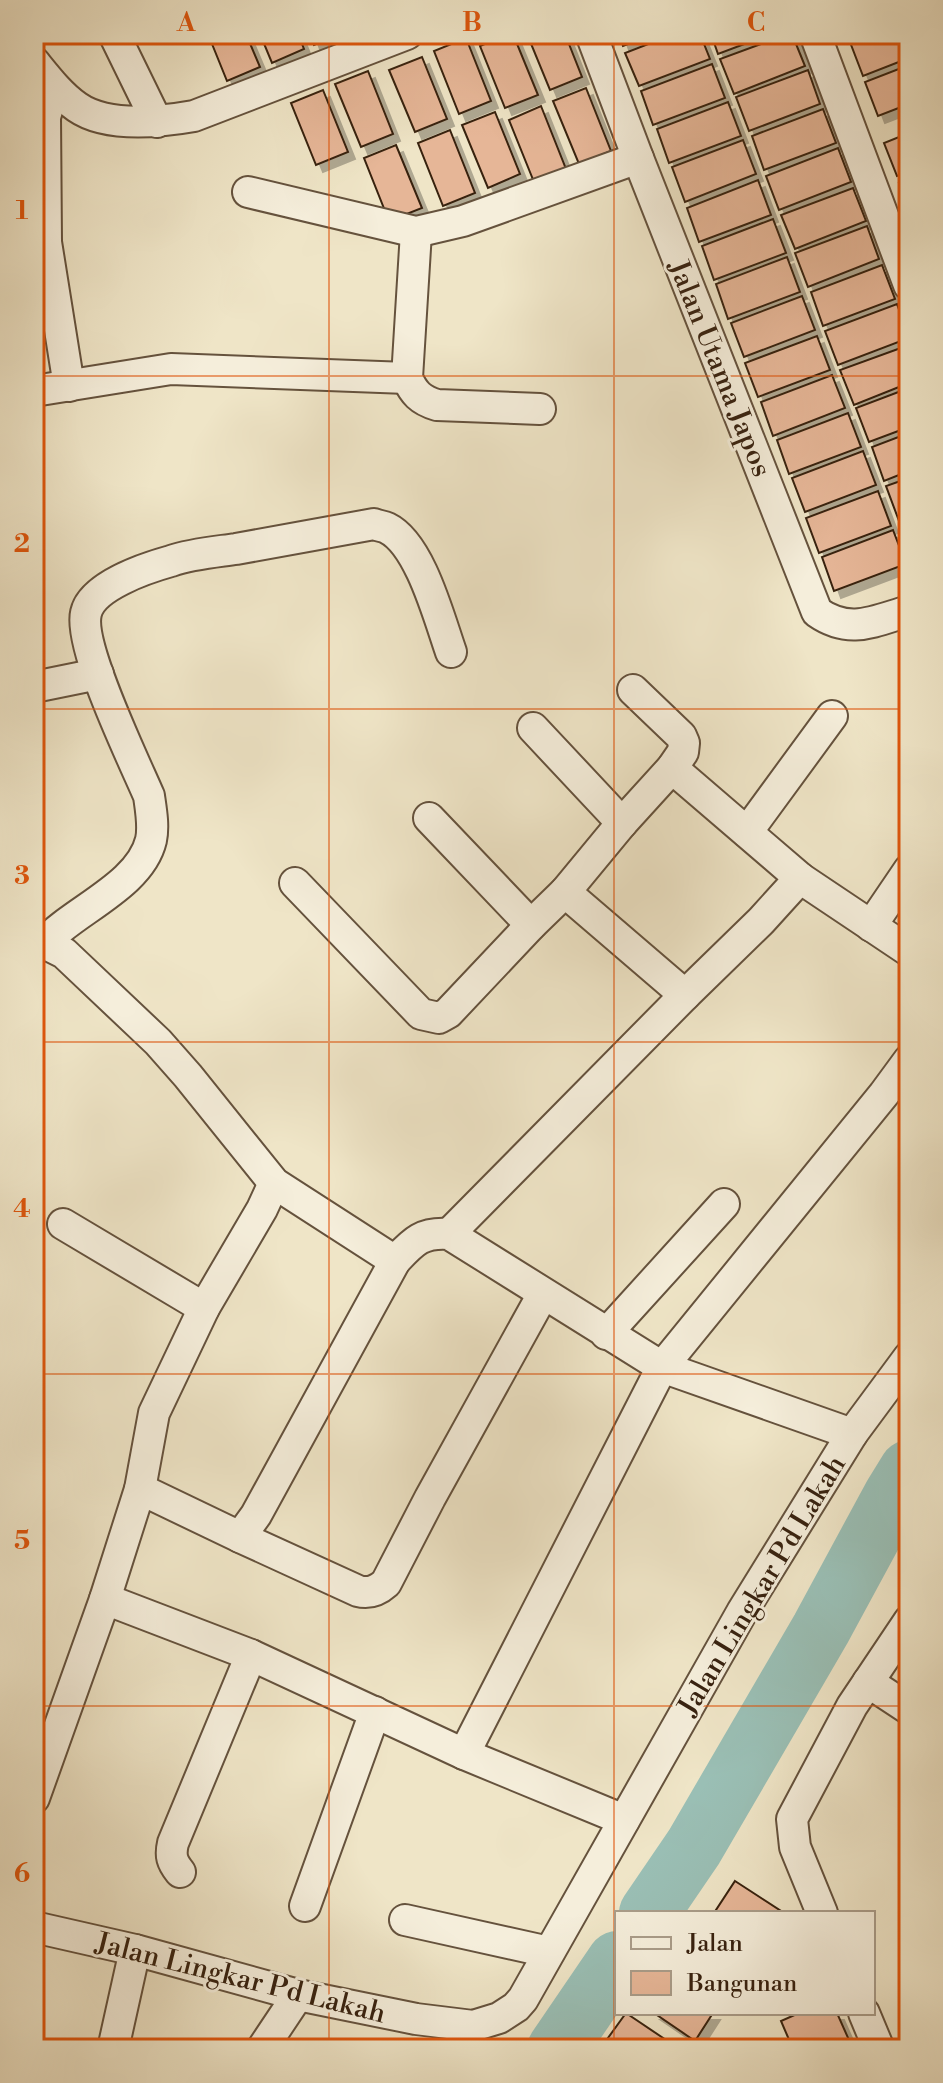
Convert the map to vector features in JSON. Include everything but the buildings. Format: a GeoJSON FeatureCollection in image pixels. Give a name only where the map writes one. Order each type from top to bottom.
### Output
{"type":"FeatureCollection","features":[{"type":"Feature","properties":{"kind":"street"},"geometry":{"type":"LineString","coordinates":[[114,34],[157,122]]}},
{"type":"Feature","properties":{"kind":"street"},"geometry":{"type":"LineString","coordinates":[[34,62],[54,87],[79,109],[112,120],[157,122],[194,116],[407,34]]}},
{"type":"Feature","properties":{"kind":"street","name":"Jalan Utama Japos"},"geometry":{"type":"LineString","coordinates":[[591,34],[817,612],[830,621],[860,625],[909,611]]}},
{"type":"Feature","properties":{"kind":"street"},"geometry":{"type":"LineString","coordinates":[[815,34],[909,285]]}},
{"type":"Feature","properties":{"kind":"street"},"geometry":{"type":"LineString","coordinates":[[54,87],[45,117],[46,242],[69,386]]}},
{"type":"Feature","properties":{"kind":"street"},"geometry":{"type":"LineString","coordinates":[[248,192],[416,232],[463,221],[638,158]]}},
{"type":"Feature","properties":{"kind":"street"},"geometry":{"type":"LineString","coordinates":[[416,232],[407,378],[414,392],[424,401],[437,405],[540,409]]}},
{"type":"Feature","properties":{"kind":"street"},"geometry":{"type":"LineString","coordinates":[[34,391],[171,369],[407,378]]}},
{"type":"Feature","properties":{"kind":"street"},"geometry":{"type":"LineString","coordinates":[[395,1261],[268,1196],[188,1076],[158,1042],[47,947],[54,933],[139,867],[151,840],[149,796],[98,674],[88,642],[86,611],[98,594],[123,579],[172,560],[374,524],[387,528],[400,538],[420,567],[451,652]]}},
{"type":"Feature","properties":{"kind":"street"},"geometry":{"type":"LineString","coordinates":[[34,687],[98,674]]}},
{"type":"Feature","properties":{"kind":"street"},"geometry":{"type":"LineString","coordinates":[[295,883],[421,1014],[439,1018],[448,1013],[565,892],[683,752],[681,736],[633,690]]}},
{"type":"Feature","properties":{"kind":"street"},"geometry":{"type":"LineString","coordinates":[[747,832],[832,716]]}},
{"type":"Feature","properties":{"kind":"street"},"geometry":{"type":"LineString","coordinates":[[533,728],[622,823]]}},
{"type":"Feature","properties":{"kind":"street"},"geometry":{"type":"LineString","coordinates":[[672,768],[800,878],[909,951]]}},
{"type":"Feature","properties":{"kind":"street"},"geometry":{"type":"LineString","coordinates":[[429,818],[531,925]]}},
{"type":"Feature","properties":{"kind":"street"},"geometry":{"type":"LineString","coordinates":[[871,926],[909,870]]}},
{"type":"Feature","properties":{"kind":"street"},"geometry":{"type":"LineString","coordinates":[[240,1537],[256,1515],[395,1261],[416,1239],[437,1233],[449,1234],[761,921],[800,878]]}},
{"type":"Feature","properties":{"kind":"street"},"geometry":{"type":"LineString","coordinates":[[565,892],[685,995]]}},
{"type":"Feature","properties":{"kind":"street"},"geometry":{"type":"LineString","coordinates":[[464,1754],[662,1367],[909,1060]]}},
{"type":"Feature","properties":{"kind":"street"},"geometry":{"type":"LineString","coordinates":[[34,1798],[105,1599],[140,1489],[154,1413],[204,1308],[268,1196]]}},
{"type":"Feature","properties":{"kind":"street"},"geometry":{"type":"LineString","coordinates":[[606,1334],[724,1204]]}},
{"type":"Feature","properties":{"kind":"street"},"geometry":{"type":"LineString","coordinates":[[63,1224],[204,1308]]}},
{"type":"Feature","properties":{"kind":"street","name":"Jalan Lingkar Pd Lakah"},"geometry":{"type":"LineString","coordinates":[[449,1234],[662,1367],[852,1434]]}},
{"type":"Feature","properties":{"kind":"street"},"geometry":{"type":"LineString","coordinates":[[140,1489],[358,1591],[366,1593],[380,1589],[543,1294]]}},
{"type":"Feature","properties":{"kind":"street","name":"Jalan Lingkar Pd Lakah"},"geometry":{"type":"LineString","coordinates":[[34,1927],[135,1950],[298,1995],[416,2019],[465,2037],[516,2007],[742,1612],[852,1434],[909,1357]]}},
{"type":"Feature","properties":{"kind":"street"},"geometry":{"type":"LineString","coordinates":[[105,1599],[251,1655],[464,1754],[624,1820]]}},
{"type":"Feature","properties":{"kind":"street"},"geometry":{"type":"LineString","coordinates":[[821,1911],[795,1847],[792,1819],[852,1706],[909,1621]]}},
{"type":"Feature","properties":{"kind":"street"},"geometry":{"type":"LineString","coordinates":[[180,1872],[173,1862],[173,1843],[251,1655]]}},
{"type":"Feature","properties":{"kind":"street"},"geometry":{"type":"LineString","coordinates":[[868,1682],[909,1709]]}},
{"type":"Feature","properties":{"kind":"street"},"geometry":{"type":"LineString","coordinates":[[305,1906],[375,1712]]}},
{"type":"Feature","properties":{"kind":"street"},"geometry":{"type":"LineString","coordinates":[[405,1920],[549,1952]]}},
{"type":"Feature","properties":{"kind":"street"},"geometry":{"type":"LineString","coordinates":[[113,2049],[135,1950]]}},
{"type":"Feature","properties":{"kind":"street"},"geometry":{"type":"LineString","coordinates":[[262,2049],[298,1995]]}},
{"type":"Feature","properties":{"kind":"street"},"geometry":{"type":"LineString","coordinates":[[865,2015],[879,2049]]}},
{"type":"Feature","properties":{"kind":"waterway"},"geometry":{"type":"LineString","coordinates":[[650,1911],[694,1847],[909,1470]]}},
{"type":"Feature","properties":{"kind":"waterway"},"geometry":{"type":"LineString","coordinates":[[557,2049],[615,1964]]}}]}
